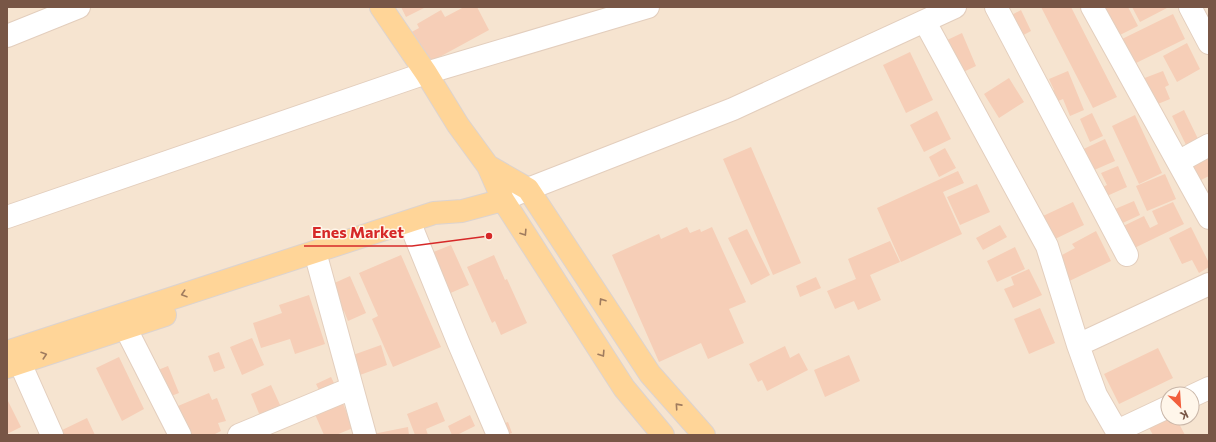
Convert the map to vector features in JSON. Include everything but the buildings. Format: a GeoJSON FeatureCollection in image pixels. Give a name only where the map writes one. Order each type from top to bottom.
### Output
{"type":"FeatureCollection","features":[{"type":"Feature","properties":{"kind":"main road"},"geometry":{"type":"LineString","coordinates":[[381,7],[426,73],[458,124],[488,166],[503,200],[624,388],[663,435]]}},
{"type":"Feature","properties":{"kind":"main road"},"geometry":{"type":"LineString","coordinates":[[488,166],[528,189],[650,374],[704,435]]}},
{"type":"Feature","properties":{"kind":"main road"},"geometry":{"type":"LineString","coordinates":[[11,361],[434,213],[462,211],[503,200]]}},
{"type":"Feature","properties":{"kind":"main road"},"geometry":{"type":"LineString","coordinates":[[11,361],[126,329],[440,223],[462,211]]}},
{"type":"Feature","properties":{"kind":"street"},"geometry":{"type":"LineString","coordinates":[[7,36],[79,7]]}},
{"type":"Feature","properties":{"kind":"street"},"geometry":{"type":"LineString","coordinates":[[7,217],[426,73],[648,7]]}},
{"type":"Feature","properties":{"kind":"street"},"geometry":{"type":"LineString","coordinates":[[503,200],[733,109],[955,7]]}},
{"type":"Feature","properties":{"kind":"street"},"geometry":{"type":"LineString","coordinates":[[996,7],[1127,255]]}},
{"type":"Feature","properties":{"kind":"street"},"geometry":{"type":"LineString","coordinates":[[1092,7],[1209,218]]}},
{"type":"Feature","properties":{"kind":"street"},"geometry":{"type":"LineString","coordinates":[[1190,7],[1209,43]]}},
{"type":"Feature","properties":{"kind":"street"},"geometry":{"type":"LineString","coordinates":[[925,22],[1047,246],[1078,345],[1096,395],[1118,433],[1160,411]]}},
{"type":"Feature","properties":{"kind":"street"},"geometry":{"type":"LineString","coordinates":[[1178,162],[1209,145]]}},
{"type":"Feature","properties":{"kind":"street"},"geometry":{"type":"LineString","coordinates":[[413,231],[498,435]]}},
{"type":"Feature","properties":{"kind":"street"},"geometry":{"type":"LineString","coordinates":[[318,263],[365,435]]}},
{"type":"Feature","properties":{"kind":"street"},"geometry":{"type":"LineString","coordinates":[[1078,345],[1209,284]]}},
{"type":"Feature","properties":{"kind":"street"},"geometry":{"type":"LineString","coordinates":[[126,329],[180,435]]}},
{"type":"Feature","properties":{"kind":"street"},"geometry":{"type":"LineString","coordinates":[[11,361],[52,435]]}},
{"type":"Feature","properties":{"kind":"street"},"geometry":{"type":"LineString","coordinates":[[238,435],[352,388]]}},
{"type":"Feature","properties":{"kind":"shaded area"},"geometry":{"type":"Polygon","coordinates":[[[7,7],[1209,7],[1209,435],[7,435],[7,7]]]}},
{"type":"Feature","properties":{"kind":"place","name":"Enes Market"},"geometry":{"type":"Point","coordinates":[489,236]}}]}
